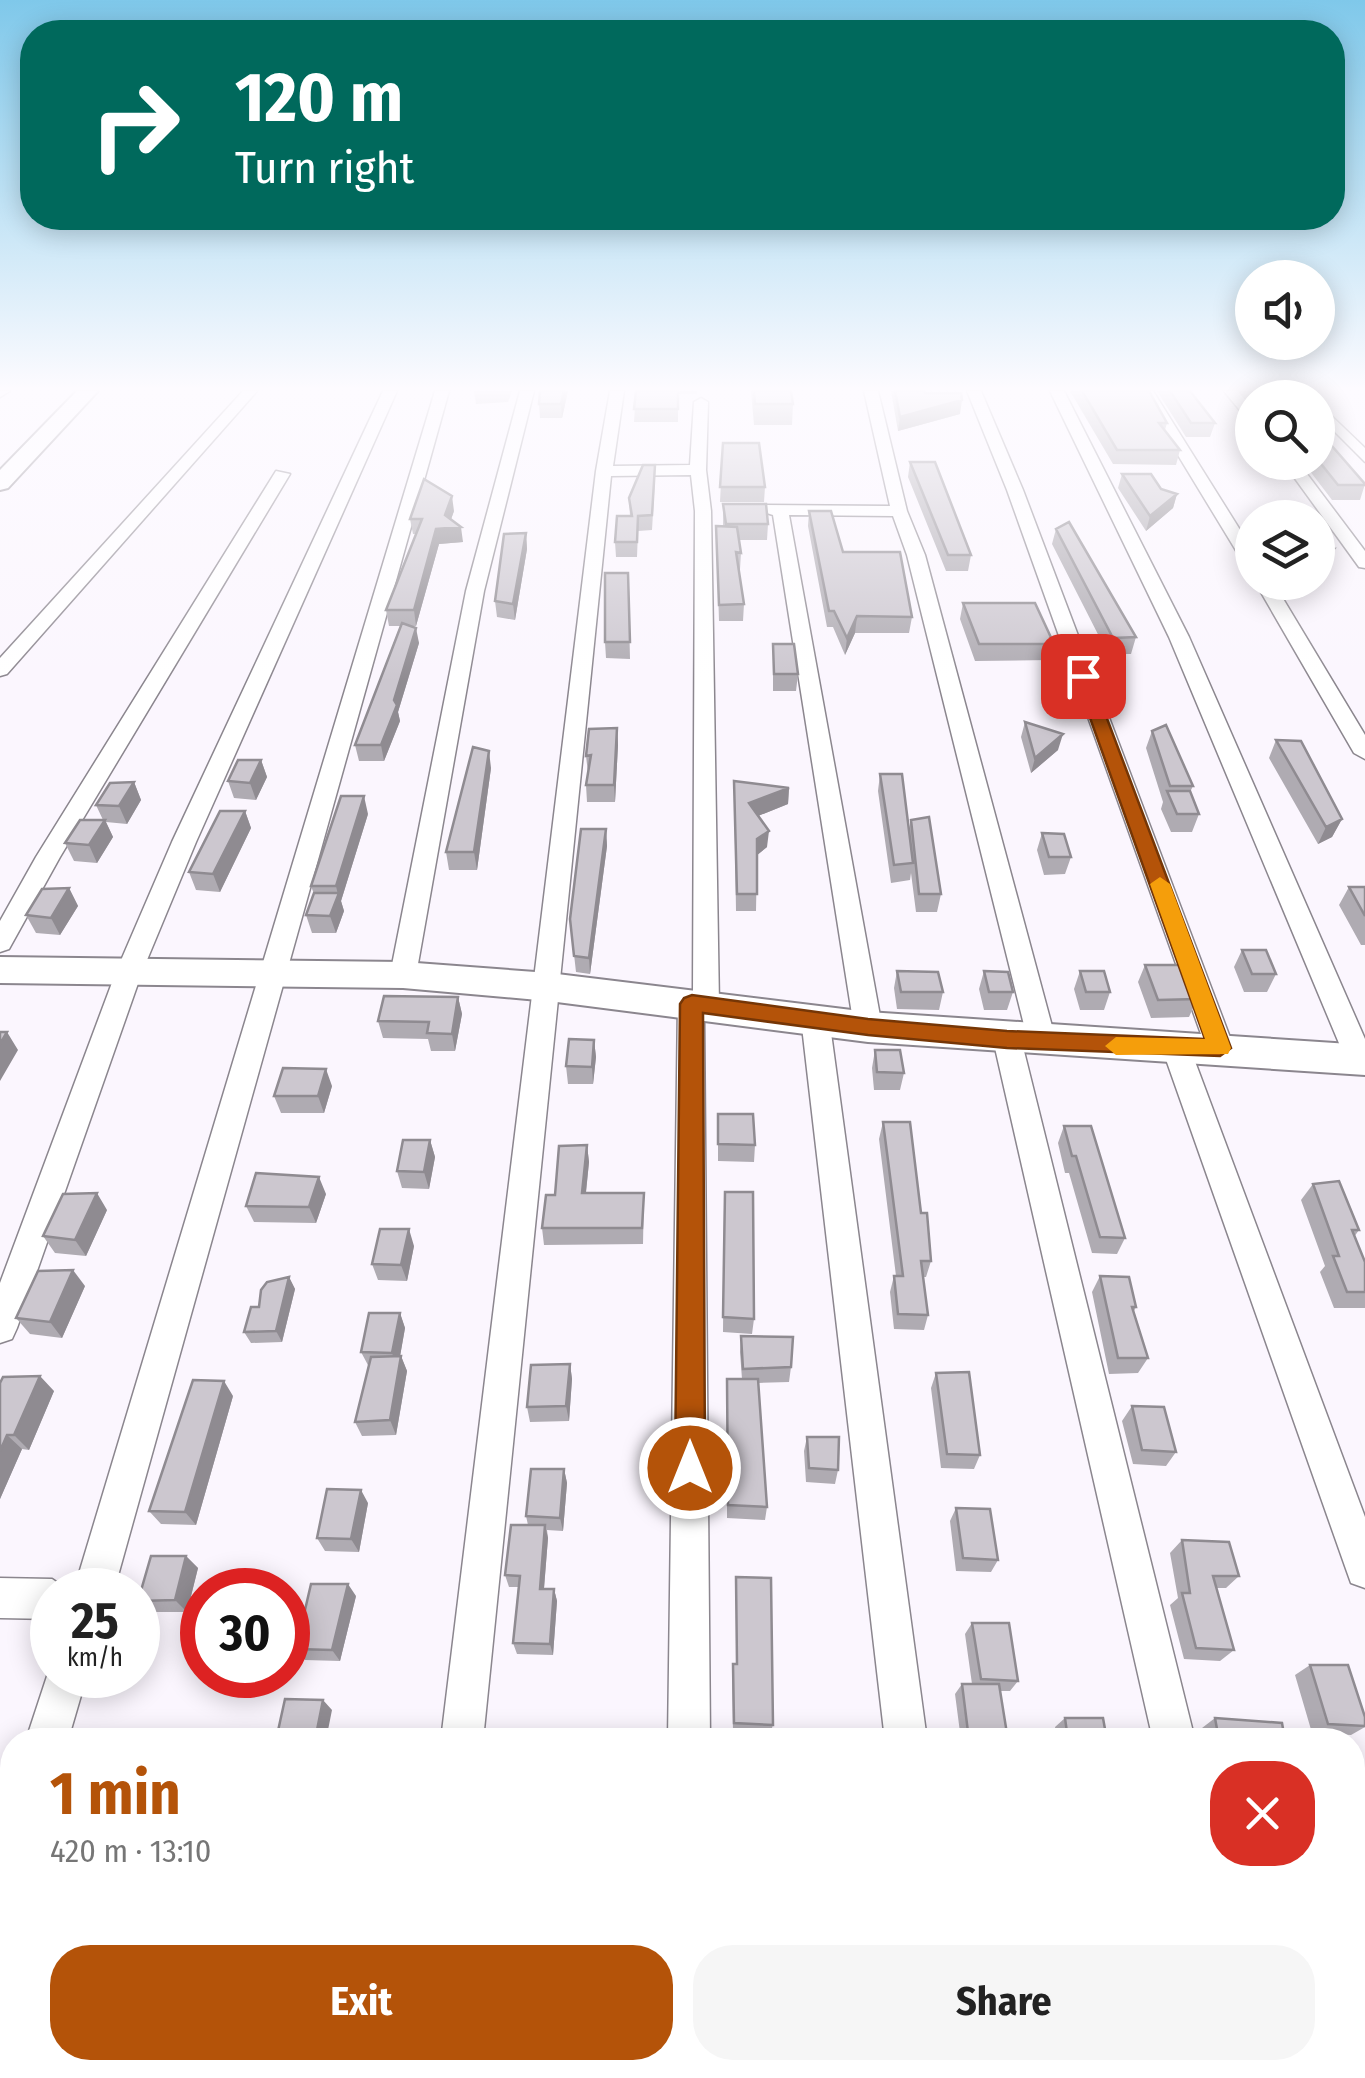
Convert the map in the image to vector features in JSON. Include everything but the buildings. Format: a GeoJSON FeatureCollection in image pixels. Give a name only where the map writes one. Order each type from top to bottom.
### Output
{"type":"FeatureCollection","features":[{"type":"Feature","properties":{"kind":"street"},"geometry":{"type":"LineString","coordinates":[[0,670],[163,488]]}},
{"type":"Feature","properties":{"kind":"street"},"geometry":{"type":"LineString","coordinates":[[0,943],[48,857],[273,488]]}},
{"type":"Feature","properties":{"kind":"street"},"geometry":{"type":"LineString","coordinates":[[0,1328],[129,972],[346,488]]}},
{"type":"Feature","properties":{"kind":"street"},"geometry":{"type":"LineString","coordinates":[[100,1568],[412,488]]}},
{"type":"Feature","properties":{"kind":"street"},"geometry":{"type":"LineString","coordinates":[[403,974],[475,592],[502,488]]}},
{"type":"Feature","properties":{"kind":"street"},"geometry":{"type":"LineString","coordinates":[[463,1728],[602,488]]}},
{"type":"Feature","properties":{"kind":"street"},"geometry":{"type":"LineString","coordinates":[[689,1728],[699,1004],[713,511],[705,488]]}},
{"type":"Feature","properties":{"kind":"street"},"geometry":{"type":"LineString","coordinates":[[894,488],[916,555],[1025,1040],[1171,1728]]}},
{"type":"Feature","properties":{"kind":"street"},"geometry":{"type":"LineString","coordinates":[[1014,488],[1220,1048]]}},
{"type":"Feature","properties":{"kind":"street"},"geometry":{"type":"LineString","coordinates":[[0,970],[403,974],[699,1004],[868,1027],[1025,1040],[1220,1048],[1363,1063],[1220,732],[1107,488]]}},
{"type":"Feature","properties":{"kind":"street"},"geometry":{"type":"LineString","coordinates":[[1206,488],[1235,535]]}},
{"type":"Feature","properties":{"kind":"street"},"geometry":{"type":"LineString","coordinates":[[1309,488],[1365,563]]}},
{"type":"Feature","properties":{"kind":"street"},"geometry":{"type":"LineString","coordinates":[[742,510],[899,511]]}},
{"type":"Feature","properties":{"kind":"street"},"geometry":{"type":"LineString","coordinates":[[780,510],[868,1027]]}},
{"type":"Feature","properties":{"kind":"street"},"geometry":{"type":"LineString","coordinates":[[1275,600],[1365,752]]}},
{"type":"Feature","properties":{"kind":"street"},"geometry":{"type":"LineString","coordinates":[[815,1018],[904,1728]]}},
{"type":"Feature","properties":{"kind":"street"},"geometry":{"type":"LineString","coordinates":[[1176,1048],[1365,1570]]}},
{"type":"Feature","properties":{"kind":"street"},"geometry":{"type":"LineString","coordinates":[[0,1598],[30,1599]]}},
{"type":"Feature","properties":{"kind":"street"},"geometry":{"type":"LineString","coordinates":[[51,1728],[60,1698]]}},
{"type":"Feature","properties":{"kind":"slow traffic"},"geometry":{"type":"LineString","coordinates":[[1116,1046],[1220,1048],[1160,884]]}},
{"type":"Feature","properties":{"kind":"route"},"geometry":{"type":"LineString","coordinates":[[690,1468],[692,1004],[868,1027],[1007,1039],[1220,1048],[1083,676]]}}]}
